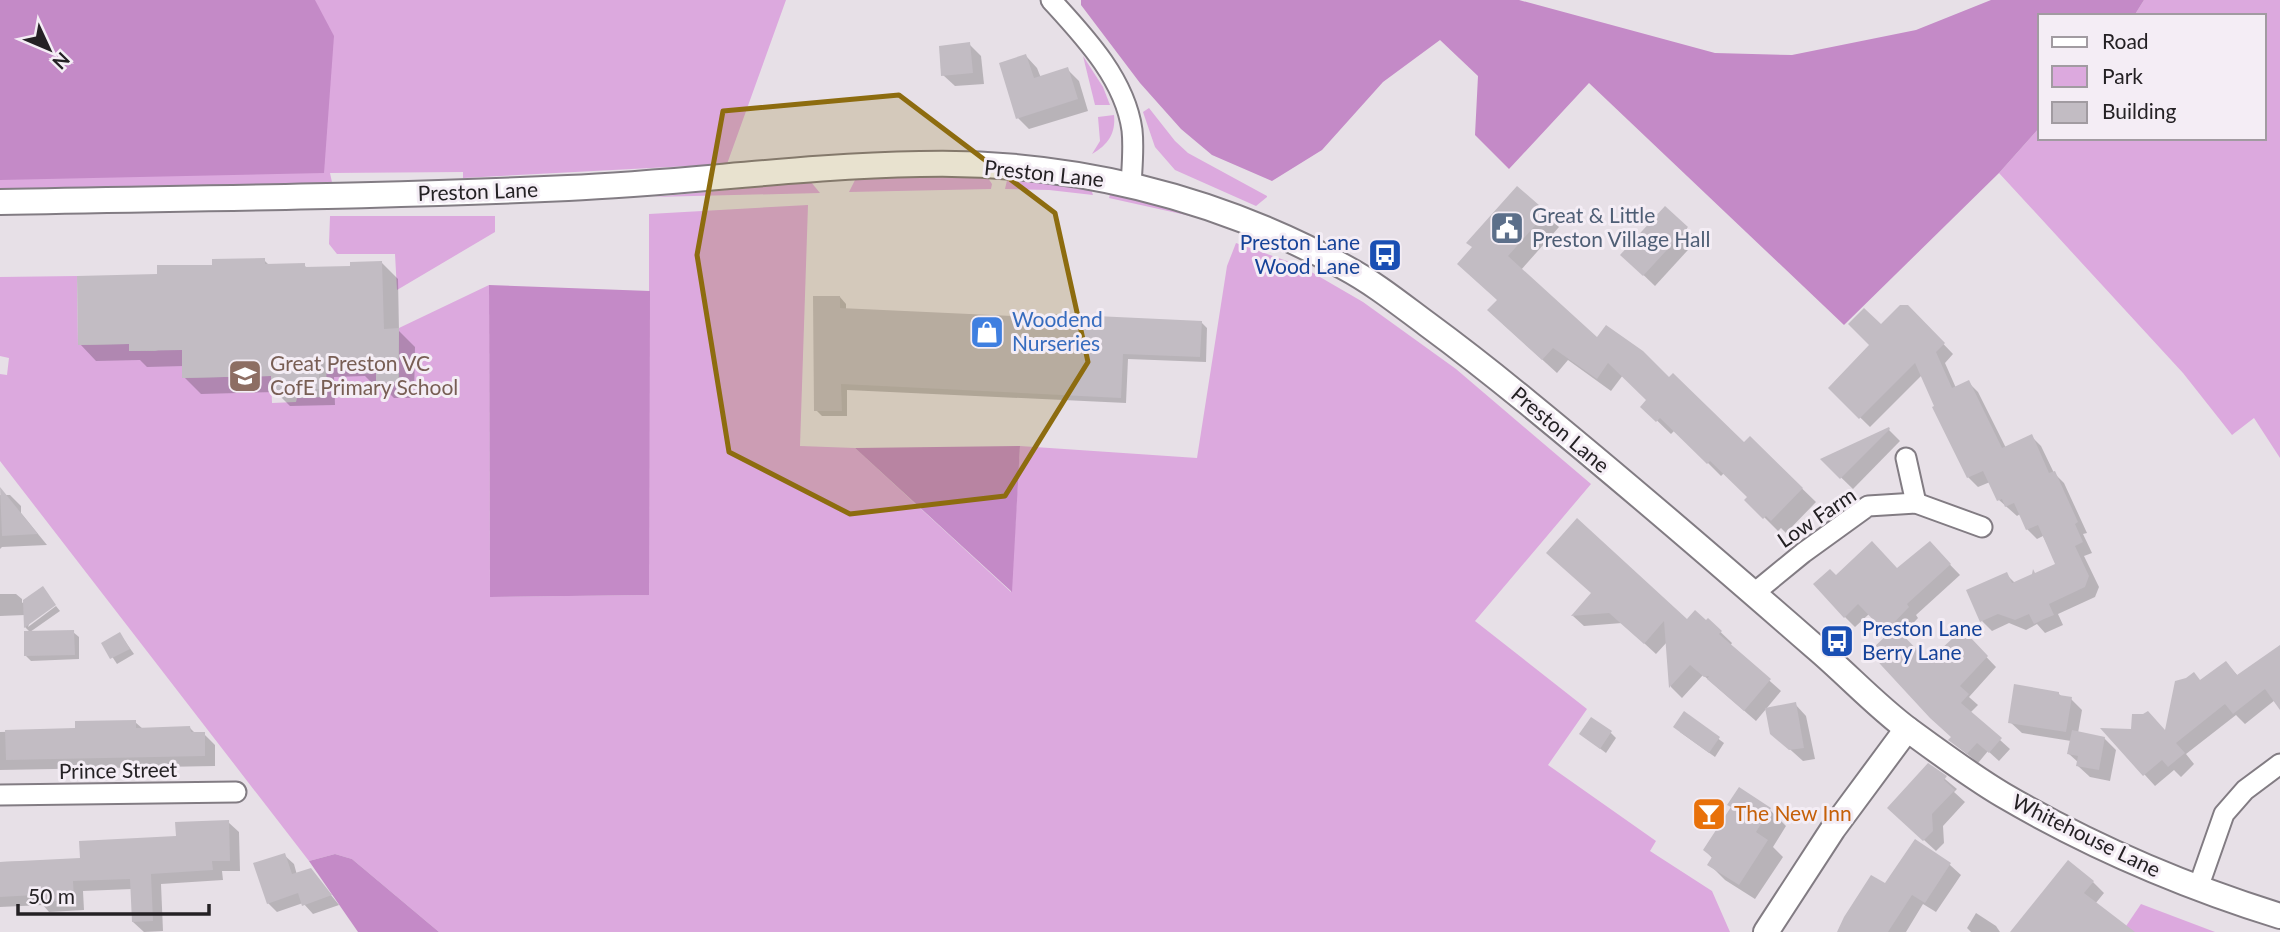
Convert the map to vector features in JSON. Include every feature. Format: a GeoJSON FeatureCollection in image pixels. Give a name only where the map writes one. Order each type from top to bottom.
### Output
{"type":"FeatureCollection","features":[{"type":"Feature","properties":{"kind":"street"},"geometry":{"type":"LineString","coordinates":[[1051,0],[1103,63],[1122,99],[1132,128],[1131,185]]}},
{"type":"Feature","properties":{"kind":"street","name":"Preston Lane"},"geometry":{"type":"LineString","coordinates":[[0,202],[323,197],[560,189],[726,178],[835,167],[929,163],[1075,174],[1131,185],[1207,206],[1342,265],[1379,288],[1529,403],[1907,729]]}},
{"type":"Feature","properties":{"kind":"street"},"geometry":{"type":"LineString","coordinates":[[1906,458],[1916,503]]}},
{"type":"Feature","properties":{"kind":"street","name":"Low Farm"},"geometry":{"type":"LineString","coordinates":[[1753,594],[1803,553],[1868,506],[1916,503],[1982,527]]}},
{"type":"Feature","properties":{"kind":"street"},"geometry":{"type":"LineString","coordinates":[[1766,932],[1833,829],[1907,729]]}},
{"type":"Feature","properties":{"kind":"street","name":"Whitehouse Lane"},"geometry":{"type":"LineString","coordinates":[[1907,729],[2000,793],[2080,836],[2163,875],[2280,916]]}},
{"type":"Feature","properties":{"kind":"street"},"geometry":{"type":"LineString","coordinates":[[2198,888],[2217,829],[2229,808],[2245,790],[2280,764]]}},
{"type":"Feature","properties":{"kind":"street","name":"Prince Street"},"geometry":{"type":"LineString","coordinates":[[0,795],[236,792]]}},
{"type":"Feature","properties":{"kind":"highlighted area"},"geometry":{"type":"Polygon","coordinates":[[[899,95],[1055,213],[1088,362],[1005,496],[850,514],[729,452],[697,255],[723,111],[899,95]]]}},
{"type":"Feature","properties":{"kind":"green space"},"geometry":{"type":"Polygon","coordinates":[[[0,0],[786,0],[727,164],[463,178],[463,172],[330,173],[333,187],[0,188],[0,0]]]}},
{"type":"Feature","properties":{"kind":"green space"},"geometry":{"type":"Polygon","coordinates":[[[2144,0],[2280,0],[2280,458],[2254,418],[2232,435],[2183,373],[1999,173],[2038,129],[2038,140],[2266,140],[2266,14],[2135,14],[2144,0]]]}},
{"type":"Feature","properties":{"kind":"green space"},"geometry":{"type":"Polygon","coordinates":[[[1083,56],[1103,87],[1110,105],[1095,105],[1083,56]]]}},
{"type":"Feature","properties":{"kind":"green space"},"geometry":{"type":"Polygon","coordinates":[[[1149,108],[1188,153],[1267,197],[1256,206],[1175,170],[1155,147],[1143,112],[1149,108]]]}},
{"type":"Feature","properties":{"kind":"green space"},"geometry":{"type":"Polygon","coordinates":[[[1114,115],[1110,138],[1092,154],[1100,141],[1098,117],[1114,115]]]}},
{"type":"Feature","properties":{"kind":"green space"},"geometry":{"type":"Polygon","coordinates":[[[986,175],[992,184],[991,189],[849,192],[856,178],[986,175]]]}},
{"type":"Feature","properties":{"kind":"green space"},"geometry":{"type":"Polygon","coordinates":[[[1008,176],[1090,186],[1093,195],[1005,189],[1008,176]]]}},
{"type":"Feature","properties":{"kind":"green space"},"geometry":{"type":"Polygon","coordinates":[[[811,182],[820,193],[654,197],[811,182]]]}},
{"type":"Feature","properties":{"kind":"green space"},"geometry":{"type":"Polygon","coordinates":[[[1111,191],[1213,221],[1109,198],[1111,191]]]}},
{"type":"Feature","properties":{"kind":"green space"},"geometry":{"type":"Polygon","coordinates":[[[808,205],[800,446],[855,448],[1011,592],[1020,446],[1197,458],[1227,266],[1236,243],[1301,266],[1363,302],[1456,369],[1591,484],[1475,621],[1587,709],[1548,765],[1656,841],[1650,851],[1712,891],[1730,932],[439,932],[352,859],[335,854],[309,861],[0,461],[0,374],[7,375],[9,358],[0,356],[0,277],[77,276],[78,345],[129,344],[129,351],[155,351],[182,343],[183,378],[271,376],[272,403],[296,402],[297,398],[327,397],[326,361],[359,329],[360,373],[376,373],[376,383],[399,382],[399,328],[489,285],[490,597],[649,595],[649,214],[808,205]]]}},
{"type":"Feature","properties":{"kind":"green space"},"geometry":{"type":"Polygon","coordinates":[[[330,216],[495,216],[495,232],[397,290],[395,254],[337,254],[329,244],[330,216]]]}},
{"type":"Feature","properties":{"kind":"green space"},"geometry":{"type":"Polygon","coordinates":[[[2141,904],[2215,932],[2122,932],[2141,904]]]}},
{"type":"Feature","properties":{"kind":"shaded area"},"geometry":{"type":"Polygon","coordinates":[[[0,0],[315,0],[334,36],[324,173],[0,180],[0,0]]]}},
{"type":"Feature","properties":{"kind":"shaded area"},"geometry":{"type":"Polygon","coordinates":[[[1081,0],[1519,0],[1715,53],[1792,55],[1916,30],[1991,0],[2144,0],[2135,14],[2038,14],[2038,129],[1999,173],[1844,325],[1589,83],[1509,169],[1475,135],[1478,76],[1440,40],[1383,82],[1322,150],[1272,181],[1212,155],[1181,129],[1140,83],[1081,5],[1081,0]]]}},
{"type":"Feature","properties":{"kind":"shaded area"},"geometry":{"type":"Polygon","coordinates":[[[489,285],[650,291],[649,595],[490,597],[489,285]]]}},
{"type":"Feature","properties":{"kind":"shaded area"},"geometry":{"type":"Polygon","coordinates":[[[1020,446],[1012,592],[855,448],[1020,446]]]}},
{"type":"Feature","properties":{"kind":"shaded area"},"geometry":{"type":"Polygon","coordinates":[[[335,854],[352,859],[439,932],[358,932],[309,861],[335,854]]]}},
{"type":"Feature","properties":{"kind":"building"},"geometry":{"type":"Polygon","coordinates":[[[970,42],[973,73],[941,76],[939,46],[970,42]]]}},
{"type":"Feature","properties":{"kind":"building"},"geometry":{"type":"Polygon","coordinates":[[[1026,54],[1034,78],[1068,67],[1078,99],[1016,119],[999,63],[1026,54]]]}},
{"type":"Feature","properties":{"kind":"building"},"geometry":{"type":"Polygon","coordinates":[[[1517,186],[1547,212],[1508,256],[1597,337],[1606,325],[1643,351],[1669,377],[1673,373],[1744,442],[1750,436],[1803,488],[1771,521],[1766,516],[1763,519],[1744,500],[1747,497],[1710,461],[1707,464],[1660,418],[1656,422],[1640,407],[1646,400],[1608,363],[1597,379],[1553,348],[1542,360],[1487,310],[1497,300],[1457,264],[1472,247],[1466,243],[1517,186]]]}},
{"type":"Feature","properties":{"kind":"building"},"geometry":{"type":"Polygon","coordinates":[[[1665,206],[1688,227],[1643,276],[1620,255],[1665,206]]]}},
{"type":"Feature","properties":{"kind":"building"},"geometry":{"type":"Polygon","coordinates":[[[265,258],[265,264],[305,263],[305,267],[350,266],[350,262],[382,261],[384,329],[399,328],[398,382],[376,383],[376,373],[360,374],[360,360],[319,362],[319,389],[272,390],[271,376],[182,378],[182,350],[129,351],[129,344],[78,345],[77,276],[157,274],[157,265],[212,265],[212,259],[265,258]]]}},
{"type":"Feature","properties":{"kind":"building"},"geometry":{"type":"Polygon","coordinates":[[[813,296],[840,296],[840,308],[1053,318],[1053,314],[1202,321],[1200,357],[1123,354],[1121,398],[841,384],[842,411],[814,411],[813,296]]]}},
{"type":"Feature","properties":{"kind":"building"},"geometry":{"type":"Polygon","coordinates":[[[1900,305],[1908,305],[1945,343],[1936,352],[1952,388],[1969,380],[2002,448],[2032,434],[2049,473],[2055,471],[2078,522],[2075,524],[2083,542],[2075,546],[2089,576],[2085,587],[2049,604],[2054,615],[2034,624],[2029,614],[2015,620],[1998,614],[1980,622],[1966,590],[2007,572],[2012,583],[2032,574],[2033,569],[2035,573],[2055,564],[2038,525],[2026,530],[2014,503],[2005,507],[2002,499],[1997,501],[1983,471],[1967,478],[1932,407],[1934,406],[1915,363],[1859,419],[1828,388],[1869,345],[1848,324],[1864,308],[1881,324],[1900,305]]]}},
{"type":"Feature","properties":{"kind":"building"},"geometry":{"type":"Polygon","coordinates":[[[1889,427],[1840,479],[1820,459],[1889,427]]]}},
{"type":"Feature","properties":{"kind":"building"},"geometry":{"type":"Polygon","coordinates":[[[0,487],[38,534],[2,536],[0,487]]]}},
{"type":"Feature","properties":{"kind":"building"},"geometry":{"type":"Polygon","coordinates":[[[1577,518],[1687,619],[1695,610],[1706,620],[1708,618],[1722,631],[1719,634],[1771,679],[1744,711],[1707,679],[1709,676],[1704,677],[1690,665],[1669,688],[1664,621],[1644,644],[1609,613],[1571,616],[1591,593],[1546,553],[1577,518]]]}},
{"type":"Feature","properties":{"kind":"building"},"geometry":{"type":"Polygon","coordinates":[[[1872,541],[1897,568],[1930,541],[1951,564],[1907,604],[1909,607],[1885,632],[1858,604],[1844,618],[1813,584],[1830,569],[1836,575],[1872,541]]]}},
{"type":"Feature","properties":{"kind":"building"},"geometry":{"type":"Polygon","coordinates":[[[43,586],[56,605],[24,628],[23,600],[43,586]]]}},
{"type":"Feature","properties":{"kind":"building"},"geometry":{"type":"Polygon","coordinates":[[[1895,627],[1928,661],[1953,638],[1971,638],[1988,656],[1960,686],[1969,694],[1961,703],[2002,738],[1989,753],[1977,743],[1967,754],[1948,740],[1951,737],[1869,652],[1895,627]]]}},
{"type":"Feature","properties":{"kind":"building"},"geometry":{"type":"Polygon","coordinates":[[[74,630],[75,655],[24,656],[24,631],[74,630]]]}},
{"type":"Feature","properties":{"kind":"building"},"geometry":{"type":"Polygon","coordinates":[[[120,632],[130,649],[110,659],[101,643],[120,632]]]}},
{"type":"Feature","properties":{"kind":"building"},"geometry":{"type":"Polygon","coordinates":[[[2280,645],[2280,710],[2265,689],[2233,714],[2225,704],[2176,743],[2185,753],[2168,767],[2162,760],[2143,776],[2100,728],[2131,729],[2132,714],[2148,711],[2165,730],[2175,681],[2194,672],[2200,680],[2226,661],[2237,675],[2280,645]]]}},
{"type":"Feature","properties":{"kind":"building"},"geometry":{"type":"Polygon","coordinates":[[[2014,684],[2072,697],[2066,732],[2008,723],[2014,684]]]}},
{"type":"Feature","properties":{"kind":"building"},"geometry":{"type":"Polygon","coordinates":[[[1796,702],[1804,748],[1789,750],[1770,734],[1765,708],[1796,702]]]}},
{"type":"Feature","properties":{"kind":"building"},"geometry":{"type":"Polygon","coordinates":[[[1684,711],[1720,737],[1709,753],[1673,727],[1684,711]]]}},
{"type":"Feature","properties":{"kind":"building"},"geometry":{"type":"Polygon","coordinates":[[[1591,717],[1612,731],[1600,749],[1579,734],[1591,717]]]}},
{"type":"Feature","properties":{"kind":"building"},"geometry":{"type":"Polygon","coordinates":[[[136,720],[136,728],[190,726],[191,732],[205,732],[205,756],[6,760],[5,730],[75,728],[75,721],[136,720]]]}},
{"type":"Feature","properties":{"kind":"building"},"geometry":{"type":"Polygon","coordinates":[[[2072,730],[2105,737],[2099,770],[2076,766],[2078,756],[2067,754],[2072,730]]]}},
{"type":"Feature","properties":{"kind":"building"},"geometry":{"type":"Polygon","coordinates":[[[1928,763],[1947,776],[1944,780],[1955,790],[1932,814],[1933,831],[1923,841],[1887,808],[1928,763]]]}},
{"type":"Feature","properties":{"kind":"building"},"geometry":{"type":"Polygon","coordinates":[[[1739,787],[1771,808],[1756,832],[1768,840],[1739,885],[1707,865],[1712,857],[1703,850],[1731,807],[1727,805],[1739,787]]]}},
{"type":"Feature","properties":{"kind":"building"},"geometry":{"type":"Polygon","coordinates":[[[229,820],[230,861],[212,861],[213,870],[151,874],[153,921],[132,922],[130,879],[73,881],[74,900],[37,902],[36,895],[0,897],[0,862],[80,858],[79,841],[176,836],[175,822],[229,820]]]}},
{"type":"Feature","properties":{"kind":"building"},"geometry":{"type":"Polygon","coordinates":[[[1915,839],[1951,863],[1925,903],[1912,895],[1888,932],[1837,932],[1871,875],[1885,883],[1915,839]]]}},
{"type":"Feature","properties":{"kind":"building"},"geometry":{"type":"Polygon","coordinates":[[[285,853],[292,874],[311,868],[332,895],[302,906],[298,893],[267,904],[253,863],[285,853]]]}},
{"type":"Feature","properties":{"kind":"building"},"geometry":{"type":"Polygon","coordinates":[[[2068,860],[2094,881],[2084,893],[2135,932],[2010,932],[2068,860]]]}},
{"type":"Feature","properties":{"kind":"place","name":"Great & Little Preston Village Hall"},"geometry":{"type":"Point","coordinates":[1507,228]}},
{"type":"Feature","properties":{"kind":"place","name":"Preston Lane Wood Lane"},"geometry":{"type":"Point","coordinates":[1385,255]}},
{"type":"Feature","properties":{"kind":"place","name":"Woodend Nurseries"},"geometry":{"type":"Point","coordinates":[987,332]}},
{"type":"Feature","properties":{"kind":"place","name":"Great Preston VC CofE Primary School"},"geometry":{"type":"Point","coordinates":[245,376]}},
{"type":"Feature","properties":{"kind":"place","name":"Preston Lane Berry Lane"},"geometry":{"type":"Point","coordinates":[1837,641]}},
{"type":"Feature","properties":{"kind":"place","name":"The New Inn"},"geometry":{"type":"Point","coordinates":[1709,814]}}]}
